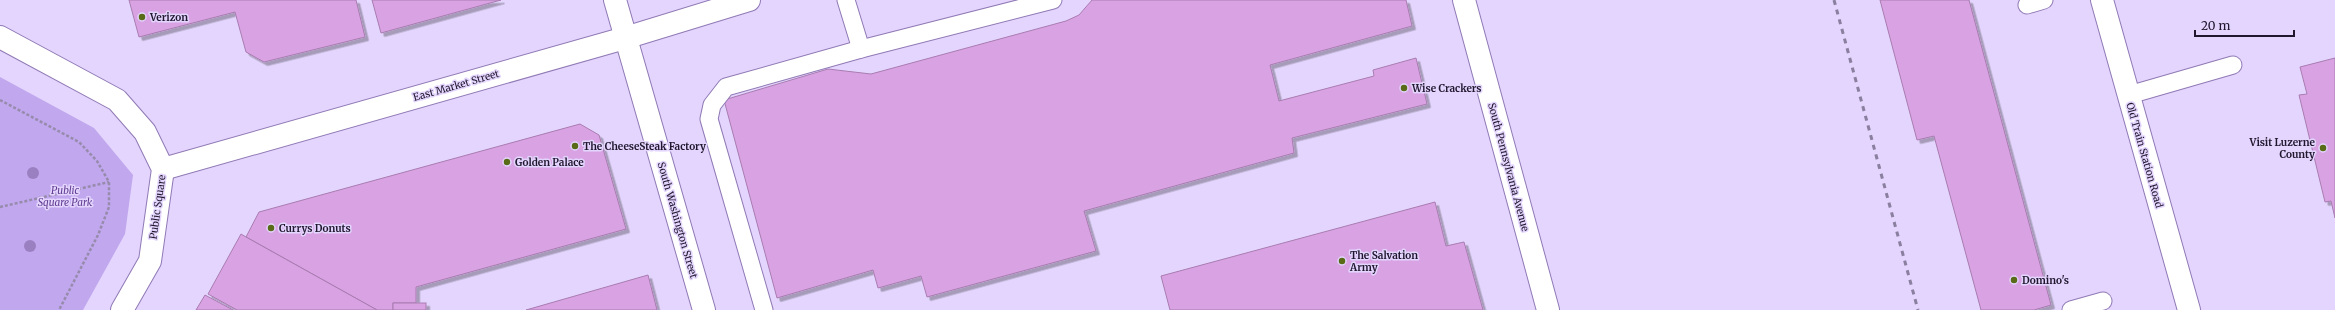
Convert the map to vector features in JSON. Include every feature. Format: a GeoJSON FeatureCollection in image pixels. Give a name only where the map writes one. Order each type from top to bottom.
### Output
{"type":"FeatureCollection","features":[{"type":"Feature","properties":{"kind":"main road","name":"South Washington Street"},"geometry":{"type":"LineString","coordinates":[[615,0],[704,310]]}},
{"type":"Feature","properties":{"kind":"main road","name":"East Market Street"},"geometry":{"type":"LineString","coordinates":[[163,169],[625,38],[749,0]]}},
{"type":"Feature","properties":{"kind":"main road","name":"South Pennsylvania Avenue"},"geometry":{"type":"LineString","coordinates":[[1464,0],[1548,310]]}},
{"type":"Feature","properties":{"kind":"main road","name":"Old Train Station Road"},"geometry":{"type":"LineString","coordinates":[[2102,0],[2189,310]]}},
{"type":"Feature","properties":{"kind":"main road","name":"Public Square"},"geometry":{"type":"LineString","coordinates":[[0,36],[117,100],[146,132],[163,169],[150,261],[122,310]]}},
{"type":"Feature","properties":{"kind":"lane"},"geometry":{"type":"LineString","coordinates":[[846,0],[861,49]]}},
{"type":"Feature","properties":{"kind":"lane"},"geometry":{"type":"LineString","coordinates":[[764,310],[709,119],[712,105],[726,87],[861,49],[1053,0]]}},
{"type":"Feature","properties":{"kind":"lane"},"geometry":{"type":"LineString","coordinates":[[2027,5],[2044,0]]}},
{"type":"Feature","properties":{"kind":"lane"},"geometry":{"type":"LineString","coordinates":[[2129,95],[2233,65]]}},
{"type":"Feature","properties":{"kind":"lane"},"geometry":{"type":"LineString","coordinates":[[2071,310],[2103,301]]}},
{"type":"Feature","properties":{"kind":"path"},"geometry":{"type":"LineString","coordinates":[[0,100],[79,142],[97,161],[109,182],[108,207],[98,235],[59,310]]}},
{"type":"Feature","properties":{"kind":"path"},"geometry":{"type":"LineString","coordinates":[[0,207],[109,182]]}},
{"type":"Feature","properties":{"kind":"green space","name":"Public Square Park"},"geometry":{"type":"Polygon","coordinates":[[[0,77],[94,128],[133,175],[125,234],[83,310],[0,310],[0,77]]]}},
{"type":"Feature","properties":{"kind":"building"},"geometry":{"type":"Polygon","coordinates":[[[129,0],[356,0],[365,37],[264,62],[246,52],[235,12],[139,37],[129,0]]]}},
{"type":"Feature","properties":{"kind":"building"},"geometry":{"type":"Polygon","coordinates":[[[372,0],[501,0],[381,33],[372,0]]]}},
{"type":"Feature","properties":{"kind":"building"},"geometry":{"type":"Polygon","coordinates":[[[1092,0],[1406,0],[1412,26],[1270,65],[1279,101],[1374,76],[1373,70],[1416,58],[1427,104],[1292,138],[1294,153],[1084,211],[1096,251],[927,297],[921,276],[878,288],[873,270],[777,298],[724,100],[828,69],[871,74],[1066,21],[1079,15],[1092,0]]]}},
{"type":"Feature","properties":{"kind":"building"},"geometry":{"type":"Polygon","coordinates":[[[1880,0],[1969,0],[2051,305],[2034,310],[1981,310],[1934,136],[1917,140],[1880,0]]]}},
{"type":"Feature","properties":{"kind":"building","name":"Visit Luzerne County"},"geometry":{"type":"Polygon","coordinates":[[[2335,58],[2335,218],[2331,201],[2325,202],[2299,95],[2307,94],[2300,67],[2335,58]]]}},
{"type":"Feature","properties":{"kind":"building"},"geometry":{"type":"Polygon","coordinates":[[[580,124],[599,135],[626,229],[416,287],[416,303],[393,303],[393,310],[377,310],[246,237],[259,212],[580,124]]]}},
{"type":"Feature","properties":{"kind":"building","name":"The Salvation Army"},"geometry":{"type":"Polygon","coordinates":[[[1435,202],[1446,246],[1464,242],[1483,310],[1170,310],[1161,276],[1435,202]]]}},
{"type":"Feature","properties":{"kind":"building"},"geometry":{"type":"Polygon","coordinates":[[[241,234],[377,310],[237,310],[208,294],[241,234]]]}},
{"type":"Feature","properties":{"kind":"building"},"geometry":{"type":"Polygon","coordinates":[[[648,275],[657,310],[526,310],[648,275]]]}},
{"type":"Feature","properties":{"kind":"building"},"geometry":{"type":"Polygon","coordinates":[[[205,295],[233,310],[196,310],[205,295]]]}},
{"type":"Feature","properties":{"kind":"building"},"geometry":{"type":"Polygon","coordinates":[[[393,303],[426,303],[426,310],[393,310],[393,303]]]}},
{"type":"Feature","properties":{"kind":"railway"},"geometry":{"type":"LineString","coordinates":[[1834,0],[1918,310]]}},
{"type":"Feature","properties":{"kind":"place","name":"Verizon"},"geometry":{"type":"Point","coordinates":[142,17]}},
{"type":"Feature","properties":{"kind":"place","name":"Wise Crackers"},"geometry":{"type":"Point","coordinates":[1404,88]}},
{"type":"Feature","properties":{"kind":"place","name":"The CheeseSteak Factory"},"geometry":{"type":"Point","coordinates":[575,146]}},
{"type":"Feature","properties":{"kind":"place","name":"Visit Luzerne County"},"geometry":{"type":"Point","coordinates":[2323,148]}},
{"type":"Feature","properties":{"kind":"place","name":"Golden Palace"},"geometry":{"type":"Point","coordinates":[507,162]}},
{"type":"Feature","properties":{"kind":"place","name":"Currys Donuts"},"geometry":{"type":"Point","coordinates":[271,228]}},
{"type":"Feature","properties":{"kind":"place","name":"The Salvation Army"},"geometry":{"type":"Point","coordinates":[1342,261]}},
{"type":"Feature","properties":{"kind":"place","name":"Domino's"},"geometry":{"type":"Point","coordinates":[2014,280]}}]}
